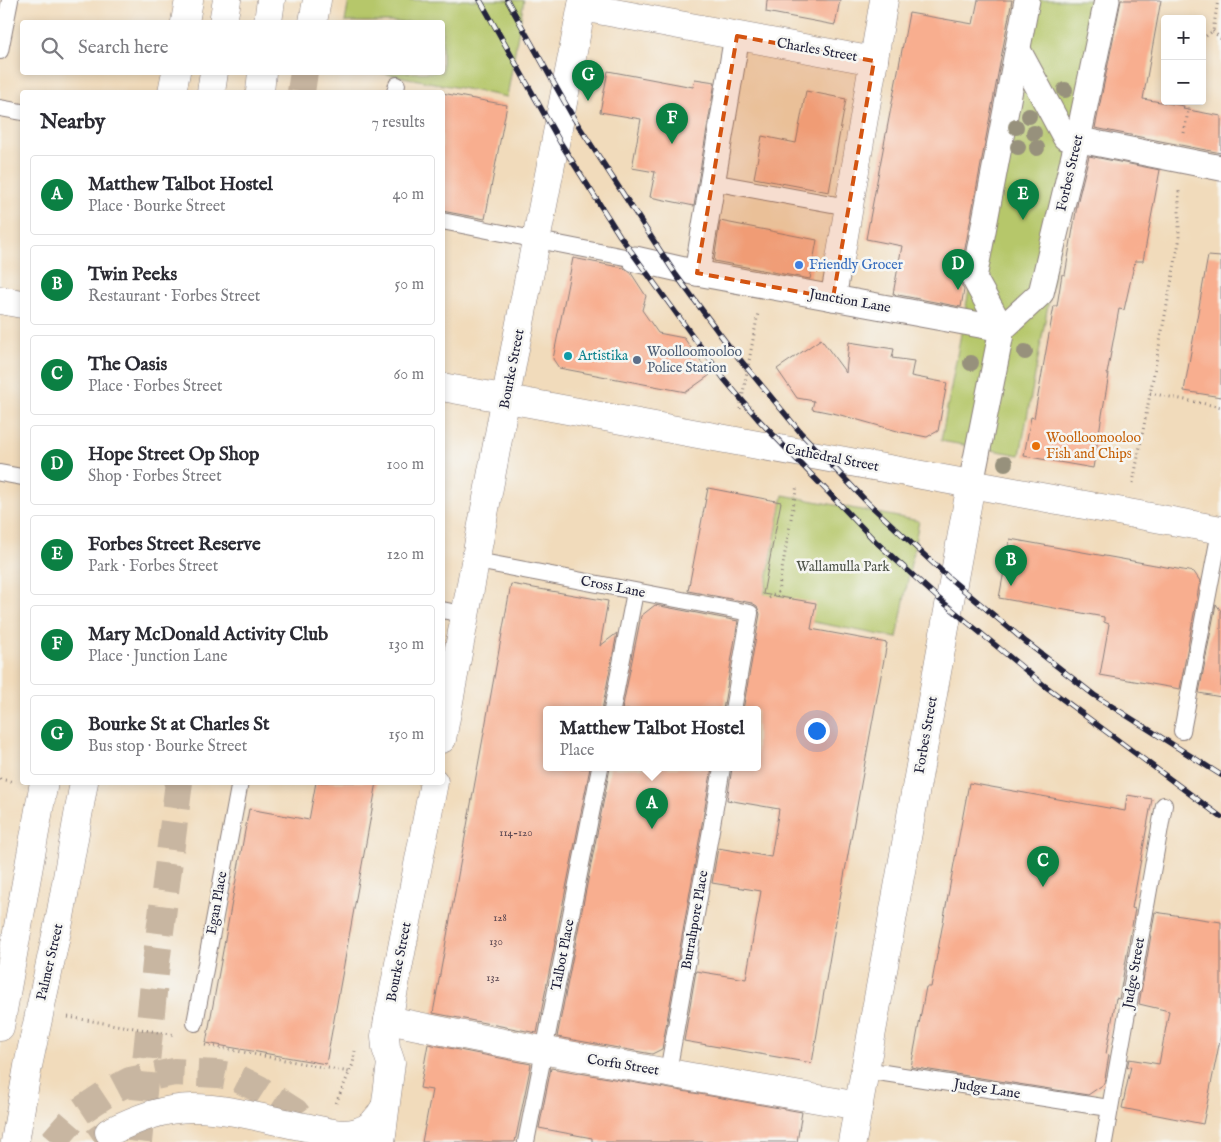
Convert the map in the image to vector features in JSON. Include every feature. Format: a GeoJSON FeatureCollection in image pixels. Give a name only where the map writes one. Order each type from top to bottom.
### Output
{"type":"FeatureCollection","features":[{"type":"Feature","properties":{"kind":"main road"},"geometry":{"type":"LineString","coordinates":[[185,20],[189,0]]}},
{"type":"Feature","properties":{"kind":"main road"},"geometry":{"type":"LineString","coordinates":[[223,20],[227,0]]}},
{"type":"Feature","properties":{"kind":"main road"},"geometry":{"type":"LineString","coordinates":[[268,20],[271,0]]}},
{"type":"Feature","properties":{"kind":"main road"},"geometry":{"type":"LineString","coordinates":[[313,20],[317,0]]}},
{"type":"Feature","properties":{"kind":"main road"},"geometry":{"type":"LineString","coordinates":[[874,60],[884,0]]}},
{"type":"Feature","properties":{"kind":"main road","name":"Charles Street"},"geometry":{"type":"LineString","coordinates":[[583,3],[737,36],[874,60],[840,259]]}},
{"type":"Feature","properties":{"kind":"main road","name":"Bourke Street"},"geometry":{"type":"LineString","coordinates":[[445,710],[455,613],[477,561],[506,399],[583,3]]}},
{"type":"Feature","properties":{"kind":"main road"},"geometry":{"type":"LineString","coordinates":[[172,90],[175,75]]}},
{"type":"Feature","properties":{"kind":"main road"},"geometry":{"type":"LineString","coordinates":[[211,90],[214,75]]}},
{"type":"Feature","properties":{"kind":"main road"},"geometry":{"type":"LineString","coordinates":[[260,90],[262,75]]}},
{"type":"Feature","properties":{"kind":"main road"},"geometry":{"type":"LineString","coordinates":[[0,300],[20,304]]}},
{"type":"Feature","properties":{"kind":"main road","name":"Cathedral Street"},"geometry":{"type":"LineString","coordinates":[[445,388],[1221,529]]}},
{"type":"Feature","properties":{"kind":"main road","name":"Forbes Street"},"geometry":{"type":"LineString","coordinates":[[852,1142],[971,484]]}},
{"type":"Feature","properties":{"kind":"main road"},"geometry":{"type":"LineString","coordinates":[[0,1024],[43,785]]}},
{"type":"Feature","properties":{"kind":"main road","name":"Palmer Street"},"geometry":{"type":"LineString","coordinates":[[15,1142],[28,1066],[60,917],[83,785]]}},
{"type":"Feature","properties":{"kind":"main road","name":"Bourke Street"},"geometry":{"type":"LineString","coordinates":[[381,1142],[391,1063],[385,1043],[388,1020],[433,785]]}},
{"type":"Feature","properties":{"kind":"main road","name":"Corfu Street"},"geometry":{"type":"LineString","coordinates":[[388,1020],[544,1052],[858,1106]]}},
{"type":"Feature","properties":{"kind":"main road"},"geometry":{"type":"LineString","coordinates":[[110,1132],[146,1116],[173,1109],[186,1108],[219,1110],[340,1133],[356,1133],[370,1126],[385,1108]]}},
{"type":"Feature","properties":{"kind":"main road"},"geometry":{"type":"LineString","coordinates":[[283,1122],[322,1142]]}},
{"type":"Feature","properties":{"kind":"street","name":"Forbes Street"},"geometry":{"type":"LineString","coordinates":[[971,484],[1002,329],[1041,293],[1072,138],[1106,0]]}},
{"type":"Feature","properties":{"kind":"street"},"geometry":{"type":"LineString","coordinates":[[1002,329],[974,278],[1029,2]]}},
{"type":"Feature","properties":{"kind":"street"},"geometry":{"type":"LineString","coordinates":[[697,273],[737,36]]}},
{"type":"Feature","properties":{"kind":"street","name":"Forbes Street"},"geometry":{"type":"LineString","coordinates":[[1018,50],[1072,138]]}},
{"type":"Feature","properties":{"kind":"street"},"geometry":{"type":"LineString","coordinates":[[1072,138],[1221,168]]}},
{"type":"Feature","properties":{"kind":"street","name":"Junction Lane"},"geometry":{"type":"LineString","coordinates":[[635,259],[697,273],[1002,329]]}},
{"type":"Feature","properties":{"kind":"street","name":"Charles Street"},"geometry":{"type":"LineString","coordinates":[[833,298],[840,259]]}},
{"type":"Feature","properties":{"kind":"lane"},"geometry":{"type":"LineString","coordinates":[[0,51],[10,0]]}},
{"type":"Feature","properties":{"kind":"lane"},"geometry":{"type":"LineString","coordinates":[[0,108],[20,112]]}},
{"type":"Feature","properties":{"kind":"lane"},"geometry":{"type":"LineString","coordinates":[[712,182],[848,207]]}},
{"type":"Feature","properties":{"kind":"lane","name":"Junction Lane"},"geometry":{"type":"LineString","coordinates":[[445,222],[635,259]]}},
{"type":"Feature","properties":{"kind":"lane"},"geometry":{"type":"LineString","coordinates":[[0,473],[20,477]]}},
{"type":"Feature","properties":{"kind":"lane"},"geometry":{"type":"LineString","coordinates":[[1182,731],[1221,529]]}},
{"type":"Feature","properties":{"kind":"lane","name":"Cross Lane"},"geometry":{"type":"LineString","coordinates":[[477,561],[750,613]]}},
{"type":"Feature","properties":{"kind":"lane"},"geometry":{"type":"LineString","coordinates":[[613,706],[635,592]]}},
{"type":"Feature","properties":{"kind":"lane"},"geometry":{"type":"LineString","coordinates":[[734,706],[750,613]]}},
{"type":"Feature","properties":{"kind":"lane","name":"Talbot Place"},"geometry":{"type":"LineString","coordinates":[[526,1142],[599,771]]}},
{"type":"Feature","properties":{"kind":"lane","name":"Burrahpore Place"},"geometry":{"type":"LineString","coordinates":[[668,1072],[721,771]]}},
{"type":"Feature","properties":{"kind":"lane","name":"Egan Place"},"geometry":{"type":"LineString","coordinates":[[195,1024],[239,785]]}},
{"type":"Feature","properties":{"kind":"lane","name":"Judge Street"},"geometry":{"type":"LineString","coordinates":[[1104,1142],[1164,805]]}},
{"type":"Feature","properties":{"kind":"lane","name":"Judge Lane"},"geometry":{"type":"LineString","coordinates":[[865,1070],[1109,1108]]}},
{"type":"Feature","properties":{"kind":"path"},"geometry":{"type":"LineString","coordinates":[[1206,36],[1213,31],[1218,0]]}},
{"type":"Feature","properties":{"kind":"path"},"geometry":{"type":"LineString","coordinates":[[1213,31],[1221,39]]}},
{"type":"Feature","properties":{"kind":"path"},"geometry":{"type":"LineString","coordinates":[[1133,483],[1179,242],[1179,160],[1189,105]]}},
{"type":"Feature","properties":{"kind":"path"},"geometry":{"type":"LineString","coordinates":[[740,409],[763,285]]}},
{"type":"Feature","properties":{"kind":"path"},"geometry":{"type":"LineString","coordinates":[[1150,393],[1221,407]]}},
{"type":"Feature","properties":{"kind":"path"},"geometry":{"type":"LineString","coordinates":[[750,613],[778,592],[797,485]]}},
{"type":"Feature","properties":{"kind":"path"},"geometry":{"type":"LineString","coordinates":[[333,1112],[353,1064]]}},
{"type":"Feature","properties":{"kind":"highlighted area"},"geometry":{"type":"Polygon","coordinates":[[[737,36],[874,61],[833,298],[697,273],[737,36]]]}},
{"type":"Feature","properties":{"kind":"green space"},"geometry":{"type":"Polygon","coordinates":[[[349,0],[524,0],[507,97],[392,75],[445,75],[445,20],[345,20],[349,0]]]}},
{"type":"Feature","properties":{"kind":"green space"},"geometry":{"type":"Polygon","coordinates":[[[1023,0],[1105,0],[1020,455],[941,441],[1023,0]]]}},
{"type":"Feature","properties":{"kind":"green space","name":"Wallamulla Park"},"geometry":{"type":"Polygon","coordinates":[[[783,495],[919,521],[897,638],[761,612],[783,495]]]}},
{"type":"Feature","properties":{"kind":"building"},"geometry":{"type":"Polygon","coordinates":[[[767,0],[840,0],[835,25],[766,12],[767,0]]]}},
{"type":"Feature","properties":{"kind":"building"},"geometry":{"type":"Polygon","coordinates":[[[978,0],[1012,0],[960,275],[964,290],[961,307],[893,294],[902,246],[866,239],[909,13],[973,24],[978,0]]]}},
{"type":"Feature","properties":{"kind":"building"},"geometry":{"type":"Polygon","coordinates":[[[1121,0],[1161,0],[1143,99],[1161,102],[1161,105],[1184,106],[1183,109],[1221,116],[1221,153],[1095,128],[1121,0]]]}},
{"type":"Feature","properties":{"kind":"building"},"geometry":{"type":"Polygon","coordinates":[[[608,71],[693,87],[695,79],[715,82],[694,206],[650,197],[655,172],[632,168],[641,119],[600,112],[608,71]]]}},
{"type":"Feature","properties":{"kind":"building"},"geometry":{"type":"Polygon","coordinates":[[[806,91],[846,99],[829,192],[754,178],[762,136],[796,143],[806,91]]]}},
{"type":"Feature","properties":{"kind":"building"},"geometry":{"type":"Polygon","coordinates":[[[445,94],[507,105],[485,219],[445,212],[445,94]]]}},
{"type":"Feature","properties":{"kind":"building"},"geometry":{"type":"Polygon","coordinates":[[[1089,156],[1160,170],[1143,261],[1135,261],[1124,310],[1119,309],[1093,468],[1024,456],[1031,417],[1034,418],[1054,306],[1057,306],[1062,274],[1065,275],[1078,200],[1089,156]]]}},
{"type":"Feature","properties":{"kind":"building"},"geometry":{"type":"Polygon","coordinates":[[[720,221],[817,240],[810,279],[714,261],[720,221]]]}},
{"type":"Feature","properties":{"kind":"building"},"geometry":{"type":"Polygon","coordinates":[[[1208,256],[1221,257],[1221,397],[1184,391],[1208,256]]]}},
{"type":"Feature","properties":{"kind":"building"},"geometry":{"type":"Polygon","coordinates":[[[573,258],[624,268],[631,273],[646,296],[642,310],[658,333],[684,338],[710,375],[686,392],[559,368],[553,359],[573,258]]]}},
{"type":"Feature","properties":{"kind":"building"},"geometry":{"type":"Polygon","coordinates":[[[821,339],[846,373],[849,342],[894,349],[892,358],[914,361],[911,376],[947,383],[938,431],[927,437],[901,432],[812,409],[814,401],[797,398],[777,369],[821,339]]]}},
{"type":"Feature","properties":{"kind":"building"},"geometry":{"type":"Polygon","coordinates":[[[708,488],[781,502],[763,594],[816,603],[811,629],[887,643],[812,1063],[684,1041],[696,971],[746,979],[761,891],[712,883],[718,848],[771,857],[779,809],[727,800],[732,771],[761,771],[761,706],[744,706],[760,614],[757,606],[752,603],[688,591],[708,488]]]}},
{"type":"Feature","properties":{"kind":"building"},"geometry":{"type":"Polygon","coordinates":[[[1010,539],[1194,572],[1200,581],[1180,689],[1100,675],[1109,624],[1104,622],[1104,617],[999,598],[1010,539]]]}},
{"type":"Feature","properties":{"kind":"building"},"geometry":{"type":"Polygon","coordinates":[[[511,584],[608,601],[600,646],[617,633],[603,706],[543,706],[543,771],[589,771],[537,1033],[433,1013],[511,584]]]}},
{"type":"Feature","properties":{"kind":"building"},"geometry":{"type":"Polygon","coordinates":[[[1216,604],[1221,611],[1221,697],[1199,693],[1216,604]]]}},
{"type":"Feature","properties":{"kind":"building"},"geometry":{"type":"Polygon","coordinates":[[[655,605],[738,621],[724,706],[623,706],[641,616],[655,605]]]}},
{"type":"Feature","properties":{"kind":"building"},"geometry":{"type":"Polygon","coordinates":[[[609,771],[711,771],[662,1049],[652,1054],[557,1037],[609,771]]]}},
{"type":"Feature","properties":{"kind":"building"},"geometry":{"type":"Polygon","coordinates":[[[969,783],[1125,811],[1127,795],[1152,799],[1132,908],[1135,909],[1119,999],[1116,998],[1106,1054],[1109,1055],[1104,1084],[1088,1095],[911,1067],[926,987],[931,987],[969,783]]]}},
{"type":"Feature","properties":{"kind":"building"},"geometry":{"type":"Polygon","coordinates":[[[315,785],[376,785],[326,1064],[206,1043],[249,809],[309,820],[315,785]]]}},
{"type":"Feature","properties":{"kind":"building"},"geometry":{"type":"Polygon","coordinates":[[[1155,912],[1221,922],[1221,1035],[1203,1124],[1122,1108],[1131,1066],[1127,1068],[1129,1059],[1159,1064],[1169,1011],[1139,1004],[1155,912]]]}},
{"type":"Feature","properties":{"kind":"building"},"geometry":{"type":"Polygon","coordinates":[[[428,1044],[531,1064],[515,1142],[422,1142],[432,1090],[420,1088],[428,1044]]]}},
{"type":"Feature","properties":{"kind":"building"},"geometry":{"type":"Polygon","coordinates":[[[551,1068],[802,1112],[797,1142],[592,1142],[592,1138],[539,1128],[551,1068]]]}},
{"type":"Feature","properties":{"kind":"tunnel"},"geometry":{"type":"LineString","coordinates":[[301,90],[304,75]]}},
{"type":"Feature","properties":{"kind":"tunnel"},"geometry":{"type":"LineString","coordinates":[[138,1142],[156,963],[179,785]]}},
{"type":"Feature","properties":{"kind":"tunnel"},"geometry":{"type":"LineString","coordinates":[[53,1142],[79,1112],[109,1092],[130,1081],[174,1072],[218,1074],[235,1077],[259,1089],[295,1112],[316,1139]]}},
{"type":"Feature","properties":{"kind":"tunnel"},"geometry":{"type":"LineString","coordinates":[[95,1142],[109,1132]]}},
{"type":"Feature","properties":{"kind":"railway"},"geometry":{"type":"LineString","coordinates":[[480,0],[560,142],[620,236],[724,379],[758,419],[875,541],[938,598],[1045,686],[1221,817]]}},
{"type":"Feature","properties":{"kind":"railway"},"geometry":{"type":"LineString","coordinates":[[507,0],[573,117],[676,275],[728,345],[801,433],[867,502],[948,577],[1026,642],[1094,695],[1221,775]]}},
{"type":"Feature","properties":{"kind":"place","name":"Bourke St at Charles St"},"geometry":{"type":"Point","coordinates":[588,101]}},
{"type":"Feature","properties":{"kind":"place","name":"Mary McDonald Activity Club"},"geometry":{"type":"Point","coordinates":[672,144]}},
{"type":"Feature","properties":{"kind":"place","name":"Forbes Street Reserve"},"geometry":{"type":"Point","coordinates":[1023,220]}},
{"type":"Feature","properties":{"kind":"place","name":"Friendly Grocer"},"geometry":{"type":"Point","coordinates":[799,265]}},
{"type":"Feature","properties":{"kind":"place","name":"Hope Street Op Shop"},"geometry":{"type":"Point","coordinates":[958,290]}},
{"type":"Feature","properties":{"kind":"place","name":"Artistika"},"geometry":{"type":"Point","coordinates":[568,356]}},
{"type":"Feature","properties":{"kind":"place","name":"Woolloomooloo Police Station"},"geometry":{"type":"Point","coordinates":[637,360]}},
{"type":"Feature","properties":{"kind":"place","name":"Woolloomooloo Fish and Chips"},"geometry":{"type":"Point","coordinates":[1036,446]}},
{"type":"Feature","properties":{"kind":"place","name":"Twin Peeks"},"geometry":{"type":"Point","coordinates":[1011,586]}},
{"type":"Feature","properties":{"kind":"place","name":"Matthew Talbot Hostel"},"geometry":{"type":"Point","coordinates":[652,829]}},
{"type":"Feature","properties":{"kind":"place","name":"The Oasis"},"geometry":{"type":"Point","coordinates":[1043,887]}}]}
